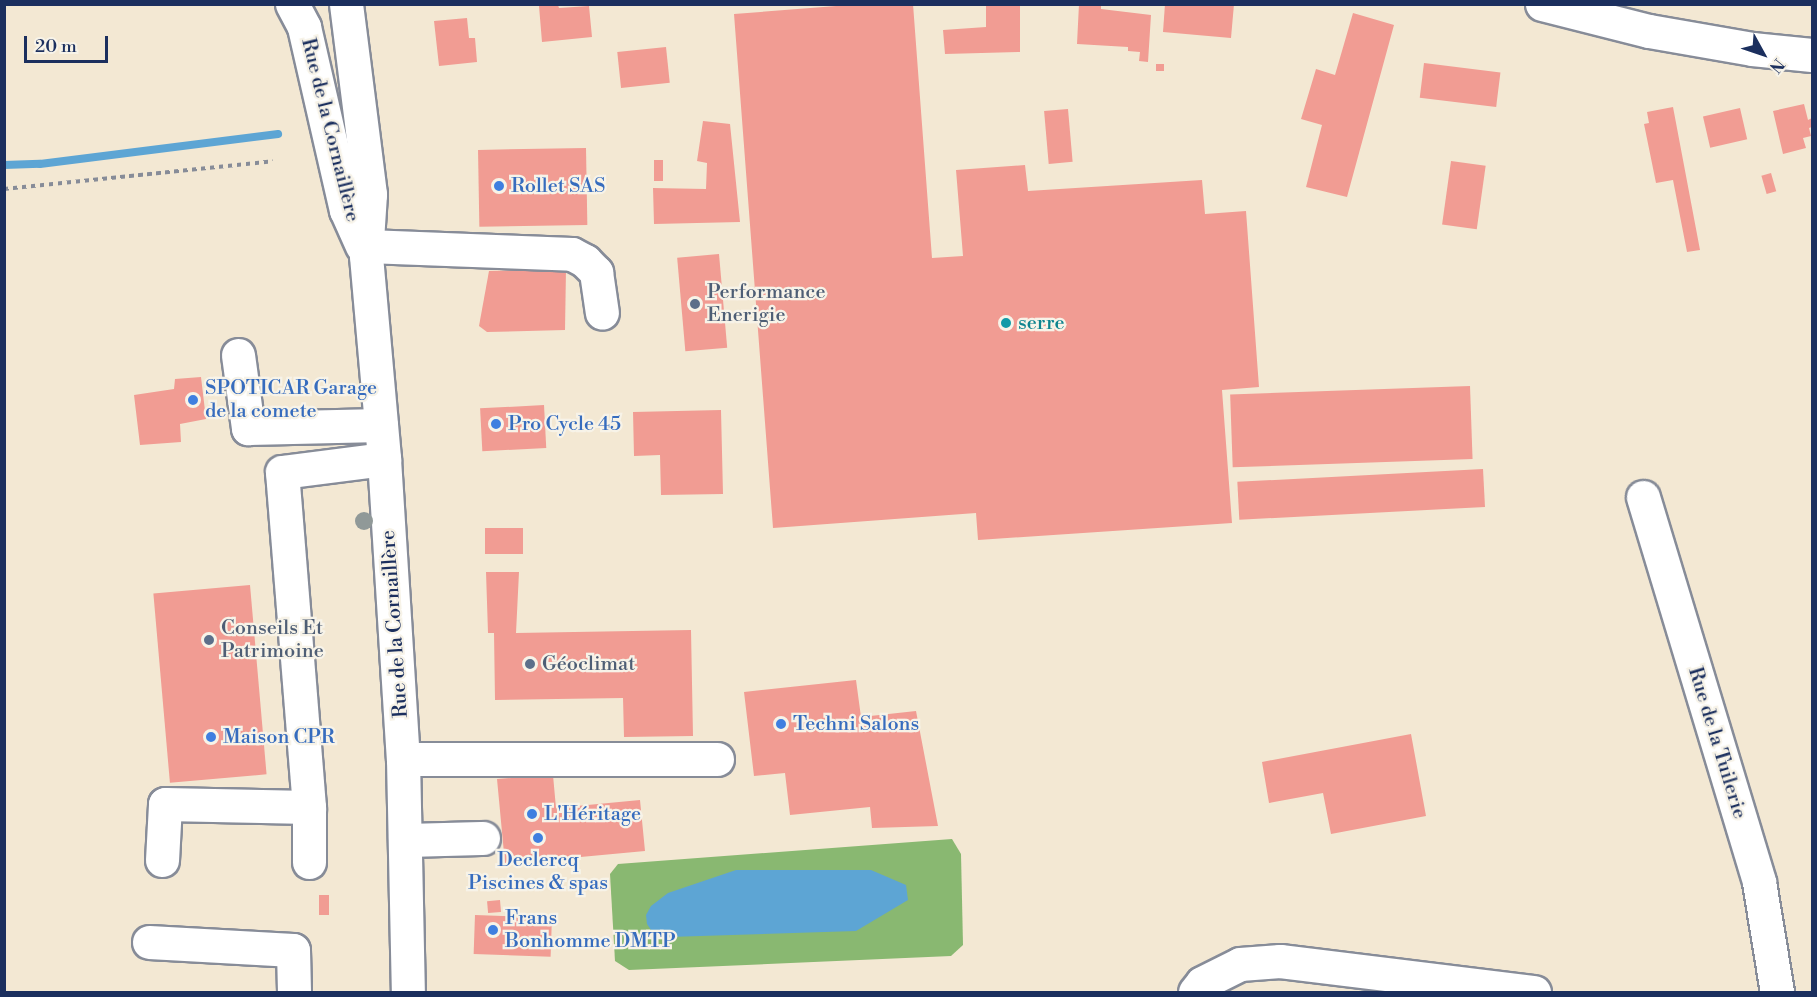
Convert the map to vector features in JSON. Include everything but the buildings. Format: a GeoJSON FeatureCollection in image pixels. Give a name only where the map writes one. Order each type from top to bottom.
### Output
{"type":"FeatureCollection","features":[{"type":"Feature","properties":{"kind":"main road","name":"Rue de la Cornaillère"},"geometry":{"type":"LineString","coordinates":[[292,4],[304,27],[346,210],[366,251]]}},
{"type":"Feature","properties":{"kind":"main road","name":"Rue de la Cornaillère"},"geometry":{"type":"LineString","coordinates":[[346,4],[370,194],[366,251],[384,459],[404,759],[408,993]]}},
{"type":"Feature","properties":{"kind":"main road"},"geometry":{"type":"LineString","coordinates":[[1542,4],[1649,18],[1752,49],[1812,55]]}},
{"type":"Feature","properties":{"kind":"main road"},"geometry":{"type":"LineString","coordinates":[[366,251],[417,246],[572,254],[585,261],[596,272],[602,313]]}},
{"type":"Feature","properties":{"kind":"main road"},"geometry":{"type":"LineString","coordinates":[[238,355],[248,428],[381,425]]}},
{"type":"Feature","properties":{"kind":"main road"},"geometry":{"type":"LineString","coordinates":[[309,862],[309,807],[282,472],[384,459]]}},
{"type":"Feature","properties":{"kind":"main road","name":"Rue de la Tuilerie"},"geometry":{"type":"LineString","coordinates":[[1643,497],[1759,882],[1777,993]]}},
{"type":"Feature","properties":{"kind":"main road"},"geometry":{"type":"LineString","coordinates":[[404,759],[717,759]]}},
{"type":"Feature","properties":{"kind":"main road"},"geometry":{"type":"LineString","coordinates":[[162,860],[165,804],[309,807]]}},
{"type":"Feature","properties":{"kind":"main road"},"geometry":{"type":"LineString","coordinates":[[405,840],[483,838]]}},
{"type":"Feature","properties":{"kind":"main road"},"geometry":{"type":"LineString","coordinates":[[149,942],[293,950],[294,993]]}},
{"type":"Feature","properties":{"kind":"main road"},"geometry":{"type":"LineString","coordinates":[[1195,993],[1202,983],[1240,964],[1280,961],[1534,993]]}},
{"type":"Feature","properties":{"kind":"path"},"geometry":{"type":"LineString","coordinates":[[4,189],[273,161]]}},
{"type":"Feature","properties":{"kind":"green space"},"geometry":{"type":"Polygon","coordinates":[[[952,839],[961,854],[963,945],[951,956],[629,970],[615,961],[610,874],[618,864],[952,839]]]}},
{"type":"Feature","properties":{"kind":"water"},"geometry":{"type":"Polygon","coordinates":[[[736,870],[871,870],[906,885],[908,900],[856,931],[669,937],[653,933],[647,924],[646,915],[651,906],[668,893],[736,870]]]}},
{"type":"Feature","properties":{"kind":"waterway"},"geometry":{"type":"LineString","coordinates":[[4,165],[40,164],[278,134]]}},
{"type":"Feature","properties":{"kind":"place","name":"Rollet SAS"},"geometry":{"type":"Point","coordinates":[499,186]}},
{"type":"Feature","properties":{"kind":"place","name":"Performance Enerigie"},"geometry":{"type":"Point","coordinates":[695,304]}},
{"type":"Feature","properties":{"kind":"place","name":"serre"},"geometry":{"type":"Point","coordinates":[1006,323]}},
{"type":"Feature","properties":{"kind":"place","name":"SPOTICAR Garage de la comete"},"geometry":{"type":"Point","coordinates":[193,400]}},
{"type":"Feature","properties":{"kind":"place","name":"Pro Cycle 45"},"geometry":{"type":"Point","coordinates":[496,424]}},
{"type":"Feature","properties":{"kind":"place","name":"Conseils Et Patrimoine"},"geometry":{"type":"Point","coordinates":[209,640]}},
{"type":"Feature","properties":{"kind":"place","name":"Géoclimat"},"geometry":{"type":"Point","coordinates":[530,664]}},
{"type":"Feature","properties":{"kind":"place","name":"Techni Salons"},"geometry":{"type":"Point","coordinates":[781,724]}},
{"type":"Feature","properties":{"kind":"place","name":"Maison CPR"},"geometry":{"type":"Point","coordinates":[211,737]}},
{"type":"Feature","properties":{"kind":"place","name":"L'Héritage"},"geometry":{"type":"Point","coordinates":[532,814]}},
{"type":"Feature","properties":{"kind":"place","name":"Declercq Piscines & spas"},"geometry":{"type":"Point","coordinates":[538,838]}},
{"type":"Feature","properties":{"kind":"place","name":"Frans Bonhomme DMTP"},"geometry":{"type":"Point","coordinates":[493,930]}}]}
